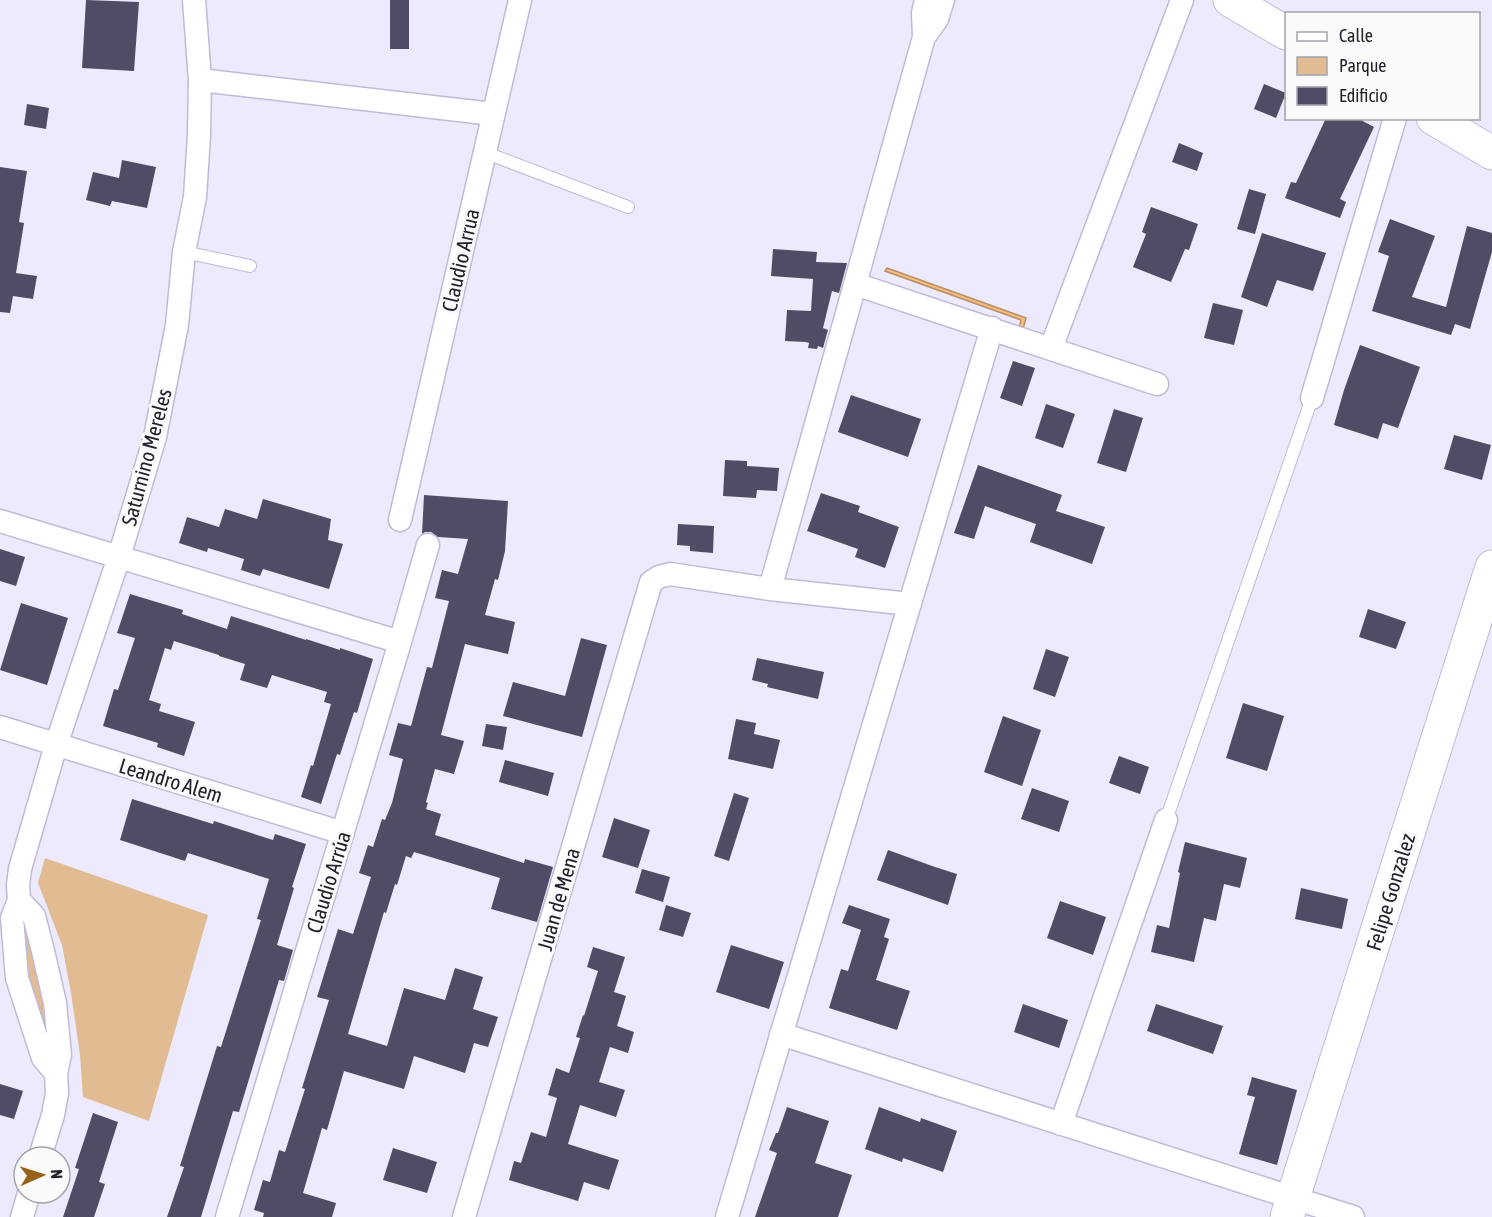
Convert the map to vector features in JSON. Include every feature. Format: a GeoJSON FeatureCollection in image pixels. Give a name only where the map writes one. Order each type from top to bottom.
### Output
{"type":"FeatureCollection","features":[{"type":"Feature","properties":{"kind":"street","name":"Saturnino Mereles"},"geometry":{"type":"LineString","coordinates":[[56,1073],[43,1058],[17,978],[12,918],[19,900],[20,869],[56,744],[119,557],[155,437],[177,325],[184,252],[195,197],[200,80],[194,0]]}},
{"type":"Feature","properties":{"kind":"street","name":"Claudio Arrua"},"geometry":{"type":"LineString","coordinates":[[400,520],[520,0]]}},
{"type":"Feature","properties":{"kind":"street"},"geometry":{"type":"LineString","coordinates":[[924,37],[922,13],[926,0]]}},
{"type":"Feature","properties":{"kind":"street"},"geometry":{"type":"LineString","coordinates":[[910,604],[770,589],[924,37],[937,19],[943,0]]}},
{"type":"Feature","properties":{"kind":"street"},"geometry":{"type":"LineString","coordinates":[[1051,348],[1182,0]]}},
{"type":"Feature","properties":{"kind":"street"},"geometry":{"type":"LineString","coordinates":[[1230,0],[1285,32]]}},
{"type":"Feature","properties":{"kind":"street"},"geometry":{"type":"LineString","coordinates":[[200,80],[493,114]]}},
{"type":"Feature","properties":{"kind":"street"},"geometry":{"type":"LineString","coordinates":[[1312,398],[1394,120]]}},
{"type":"Feature","properties":{"kind":"street"},"geometry":{"type":"LineString","coordinates":[[1436,120],[1492,153]]}},
{"type":"Feature","properties":{"kind":"street"},"geometry":{"type":"LineString","coordinates":[[855,284],[1157,384]]}},
{"type":"Feature","properties":{"kind":"street"},"geometry":{"type":"LineString","coordinates":[[727,1217],[992,328]]}},
{"type":"Feature","properties":{"kind":"street"},"geometry":{"type":"LineString","coordinates":[[0,521],[400,642]]}},
{"type":"Feature","properties":{"kind":"street","name":"Claudio Arrúa"},"geometry":{"type":"LineString","coordinates":[[227,1217],[428,545]]}},
{"type":"Feature","properties":{"kind":"street","name":"Felipe Gonzalez"},"geometry":{"type":"LineString","coordinates":[[1290,1207],[1492,567]]}},
{"type":"Feature","properties":{"kind":"street","name":"Juan de Mena"},"geometry":{"type":"LineString","coordinates":[[464,1217],[651,582],[670,574],[770,589]]}},
{"type":"Feature","properties":{"kind":"street","name":"Leandro Alem"},"geometry":{"type":"LineString","coordinates":[[0,726],[343,833]]}},
{"type":"Feature","properties":{"kind":"street"},"geometry":{"type":"LineString","coordinates":[[1061,1124],[1166,820]]}},
{"type":"Feature","properties":{"kind":"street"},"geometry":{"type":"LineString","coordinates":[[19,900],[34,916],[55,1003],[60,1054],[56,1073],[57,1093],[44,1145]]}},
{"type":"Feature","properties":{"kind":"street"},"geometry":{"type":"LineString","coordinates":[[781,1035],[1061,1124],[1290,1207],[1353,1217]]}},
{"type":"Feature","properties":{"kind":"lane"},"geometry":{"type":"LineString","coordinates":[[484,152],[628,207]]}},
{"type":"Feature","properties":{"kind":"lane"},"geometry":{"type":"LineString","coordinates":[[184,252],[250,266]]}},
{"type":"Feature","properties":{"kind":"lane"},"geometry":{"type":"LineString","coordinates":[[1166,820],[1312,398]]}},
{"type":"Feature","properties":{"kind":"green space"},"geometry":{"type":"Polygon","coordinates":[[[45,858],[208,915],[149,1121],[83,1097],[80,1055],[62,945],[38,883],[45,858]]]}},
{"type":"Feature","properties":{"kind":"green space"},"geometry":{"type":"Polygon","coordinates":[[[21,914],[41,973],[55,1059],[25,980],[21,914]]]}},
{"type":"Feature","properties":{"kind":"shaded area"},"geometry":{"type":"Polygon","coordinates":[[[887,268],[1026,318],[1023,329],[1019,328],[1021,320],[885,271],[887,268]]]}},
{"type":"Feature","properties":{"kind":"building"},"geometry":{"type":"Polygon","coordinates":[[[86,0],[139,2],[134,71],[82,68],[86,0]]]}},
{"type":"Feature","properties":{"kind":"building"},"geometry":{"type":"Polygon","coordinates":[[[390,0],[409,0],[409,49],[390,49],[390,0]]]}},
{"type":"Feature","properties":{"kind":"building"},"geometry":{"type":"Polygon","coordinates":[[[1264,84],[1285,93],[1276,118],[1254,109],[1264,84]]]}},
{"type":"Feature","properties":{"kind":"building"},"geometry":{"type":"Polygon","coordinates":[[[27,104],[49,108],[46,129],[24,125],[27,104]]]}},
{"type":"Feature","properties":{"kind":"building"},"geometry":{"type":"Polygon","coordinates":[[[1325,120],[1361,120],[1374,127],[1340,199],[1346,202],[1340,218],[1285,198],[1291,182],[1296,183],[1325,120]]]}},
{"type":"Feature","properties":{"kind":"building"},"geometry":{"type":"Polygon","coordinates":[[[1179,143],[1203,153],[1197,171],[1172,162],[1179,143]]]}},
{"type":"Feature","properties":{"kind":"building"},"geometry":{"type":"Polygon","coordinates":[[[122,160],[156,167],[147,208],[112,201],[110,206],[86,200],[93,172],[119,178],[122,160]]]}},
{"type":"Feature","properties":{"kind":"building"},"geometry":{"type":"Polygon","coordinates":[[[0,167],[27,171],[19,222],[24,223],[16,273],[37,276],[33,299],[13,296],[10,313],[0,312],[0,167]]]}},
{"type":"Feature","properties":{"kind":"building"},"geometry":{"type":"Polygon","coordinates":[[[1249,189],[1266,194],[1255,234],[1237,229],[1249,189]]]}},
{"type":"Feature","properties":{"kind":"building"},"geometry":{"type":"Polygon","coordinates":[[[1151,207],[1198,224],[1189,250],[1185,249],[1171,282],[1133,267],[1146,234],[1142,232],[1151,207]]]}},
{"type":"Feature","properties":{"kind":"building"},"geometry":{"type":"Polygon","coordinates":[[[1390,219],[1435,236],[1412,297],[1446,307],[1467,226],[1492,233],[1492,252],[1470,329],[1455,324],[1451,335],[1372,311],[1389,256],[1378,252],[1390,219]]]}},
{"type":"Feature","properties":{"kind":"building"},"geometry":{"type":"Polygon","coordinates":[[[1262,233],[1326,253],[1313,291],[1277,280],[1267,307],[1241,297],[1262,233]]]}},
{"type":"Feature","properties":{"kind":"building"},"geometry":{"type":"Polygon","coordinates":[[[773,249],[817,252],[816,262],[847,263],[839,293],[832,291],[823,328],[828,330],[823,348],[818,346],[817,349],[808,348],[809,343],[806,342],[785,341],[787,310],[811,311],[813,279],[771,276],[773,249]]]}},
{"type":"Feature","properties":{"kind":"building"},"geometry":{"type":"Polygon","coordinates":[[[1213,303],[1243,310],[1234,345],[1204,338],[1213,303]]]}},
{"type":"Feature","properties":{"kind":"building"},"geometry":{"type":"Polygon","coordinates":[[[1360,345],[1420,367],[1398,428],[1383,423],[1378,439],[1334,425],[1360,345]]]}},
{"type":"Feature","properties":{"kind":"building"},"geometry":{"type":"Polygon","coordinates":[[[1013,361],[1035,368],[1022,406],[1000,398],[1013,361]]]}},
{"type":"Feature","properties":{"kind":"building"},"geometry":{"type":"Polygon","coordinates":[[[851,395],[921,419],[908,457],[838,432],[851,395]]]}},
{"type":"Feature","properties":{"kind":"building"},"geometry":{"type":"Polygon","coordinates":[[[1046,404],[1075,414],[1063,448],[1035,438],[1046,404]]]}},
{"type":"Feature","properties":{"kind":"building"},"geometry":{"type":"Polygon","coordinates":[[[1114,409],[1143,418],[1126,472],[1097,463],[1114,409]]]}},
{"type":"Feature","properties":{"kind":"building"},"geometry":{"type":"Polygon","coordinates":[[[1454,435],[1491,445],[1482,480],[1444,469],[1454,435]]]}},
{"type":"Feature","properties":{"kind":"building"},"geometry":{"type":"Polygon","coordinates":[[[725,460],[747,461],[747,466],[779,468],[777,491],[757,490],[756,498],[723,496],[725,460]]]}},
{"type":"Feature","properties":{"kind":"building"},"geometry":{"type":"Polygon","coordinates":[[[978,465],[1062,495],[1056,511],[1105,527],[1092,564],[1030,542],[1036,524],[985,506],[974,539],[954,533],[978,465]]]}},
{"type":"Feature","properties":{"kind":"building"},"geometry":{"type":"Polygon","coordinates":[[[821,493],[860,506],[858,512],[899,527],[885,568],[855,557],[858,549],[807,531],[821,493]]]}},
{"type":"Feature","properties":{"kind":"building"},"geometry":{"type":"Polygon","coordinates":[[[424,495],[508,501],[505,551],[498,580],[495,579],[485,615],[515,622],[508,654],[465,644],[441,735],[464,741],[454,774],[435,769],[426,809],[441,814],[435,835],[524,863],[525,859],[553,867],[537,922],[491,909],[500,878],[414,852],[411,858],[406,856],[386,913],[384,912],[348,1034],[387,1046],[404,988],[445,1000],[455,968],[483,977],[473,1009],[498,1017],[488,1047],[474,1043],[465,1073],[414,1056],[404,1089],[344,1071],[327,1130],[322,1128],[303,1193],[336,1203],[332,1217],[263,1217],[264,1213],[254,1210],[263,1180],[270,1182],[279,1150],[285,1152],[305,1089],[302,1088],[329,1000],[317,997],[338,929],[353,934],[371,877],[359,873],[368,845],[373,847],[382,819],[385,820],[392,803],[403,759],[389,755],[398,723],[411,726],[427,667],[432,668],[449,601],[435,598],[442,570],[458,574],[468,539],[438,537],[431,532],[422,534],[424,495]]]}},
{"type":"Feature","properties":{"kind":"building"},"geometry":{"type":"Polygon","coordinates":[[[263,499],[331,519],[328,540],[343,544],[329,589],[263,569],[260,576],[241,570],[244,559],[208,548],[207,552],[179,543],[187,517],[219,527],[225,509],[257,519],[263,499]]]}},
{"type":"Feature","properties":{"kind":"building"},"geometry":{"type":"Polygon","coordinates":[[[678,524],[714,526],[713,553],[690,551],[690,546],[677,545],[678,524]]]}},
{"type":"Feature","properties":{"kind":"building"},"geometry":{"type":"Polygon","coordinates":[[[0,549],[25,557],[16,586],[0,581],[0,549]]]}},
{"type":"Feature","properties":{"kind":"building"},"geometry":{"type":"Polygon","coordinates":[[[130,594],[183,610],[182,614],[227,629],[231,616],[373,659],[357,713],[354,712],[340,755],[337,754],[321,804],[301,797],[311,765],[313,766],[331,704],[324,702],[327,692],[272,675],[267,688],[240,680],[245,664],[174,641],[171,650],[165,648],[149,700],[161,704],[159,711],[195,722],[184,756],[157,747],[158,743],[103,726],[114,689],[118,690],[135,638],[117,633],[130,594]]]}},
{"type":"Feature","properties":{"kind":"building"},"geometry":{"type":"Polygon","coordinates":[[[21,603],[68,618],[47,685],[0,670],[21,603]]]}},
{"type":"Feature","properties":{"kind":"building"},"geometry":{"type":"Polygon","coordinates":[[[1368,609],[1406,622],[1396,649],[1359,637],[1368,609]]]}},
{"type":"Feature","properties":{"kind":"building"},"geometry":{"type":"Polygon","coordinates":[[[581,638],[607,645],[582,737],[503,716],[513,682],[565,696],[581,638]]]}},
{"type":"Feature","properties":{"kind":"building"},"geometry":{"type":"Polygon","coordinates":[[[1046,649],[1069,657],[1055,697],[1033,689],[1046,649]]]}},
{"type":"Feature","properties":{"kind":"building"},"geometry":{"type":"Polygon","coordinates":[[[757,658],[824,672],[818,699],[767,687],[768,684],[752,680],[757,658]]]}},
{"type":"Feature","properties":{"kind":"building"},"geometry":{"type":"Polygon","coordinates":[[[1243,703],[1284,716],[1267,771],[1226,758],[1243,703]]]}},
{"type":"Feature","properties":{"kind":"building"},"geometry":{"type":"Polygon","coordinates":[[[1003,716],[1041,730],[1022,786],[984,772],[1003,716]]]}},
{"type":"Feature","properties":{"kind":"building"},"geometry":{"type":"Polygon","coordinates":[[[736,719],[756,723],[754,734],[780,740],[773,769],[728,759],[736,719]]]}},
{"type":"Feature","properties":{"kind":"building"},"geometry":{"type":"Polygon","coordinates":[[[486,724],[507,727],[503,750],[482,746],[486,724]]]}},
{"type":"Feature","properties":{"kind":"building"},"geometry":{"type":"Polygon","coordinates":[[[1119,756],[1149,767],[1140,794],[1109,783],[1119,756]]]}},
{"type":"Feature","properties":{"kind":"building"},"geometry":{"type":"Polygon","coordinates":[[[505,760],[554,773],[548,796],[499,782],[505,760]]]}},
{"type":"Feature","properties":{"kind":"building"},"geometry":{"type":"Polygon","coordinates":[[[1032,788],[1069,801],[1059,832],[1021,819],[1032,788]]]}},
{"type":"Feature","properties":{"kind":"building"},"geometry":{"type":"Polygon","coordinates":[[[734,793],[749,798],[729,861],[714,856],[734,793]]]}},
{"type":"Feature","properties":{"kind":"building"},"geometry":{"type":"Polygon","coordinates":[[[132,799],[273,840],[275,834],[306,844],[277,945],[293,950],[284,981],[279,980],[239,1112],[233,1111],[201,1217],[167,1217],[184,1167],[180,1166],[217,1046],[221,1047],[261,920],[257,919],[269,879],[188,853],[185,861],[120,840],[132,799]]]}},
{"type":"Feature","properties":{"kind":"building"},"geometry":{"type":"Polygon","coordinates":[[[614,818],[650,830],[638,868],[602,857],[614,818]]]}},
{"type":"Feature","properties":{"kind":"building"},"geometry":{"type":"Polygon","coordinates":[[[1185,842],[1247,858],[1240,888],[1224,884],[1216,921],[1204,918],[1194,962],[1151,952],[1157,925],[1169,928],[1185,842]]]}},
{"type":"Feature","properties":{"kind":"building"},"geometry":{"type":"Polygon","coordinates":[[[888,850],[957,874],[948,905],[877,880],[888,850]]]}},
{"type":"Feature","properties":{"kind":"building"},"geometry":{"type":"Polygon","coordinates":[[[642,869],[670,877],[663,902],[635,893],[642,869]]]}},
{"type":"Feature","properties":{"kind":"building"},"geometry":{"type":"Polygon","coordinates":[[[1301,888],[1348,899],[1342,929],[1295,919],[1301,888]]]}},
{"type":"Feature","properties":{"kind":"building"},"geometry":{"type":"Polygon","coordinates":[[[1060,901],[1106,917],[1093,955],[1047,938],[1060,901]]]}},
{"type":"Feature","properties":{"kind":"building"},"geometry":{"type":"Polygon","coordinates":[[[666,905],[691,913],[683,937],[659,930],[666,905]]]}},
{"type":"Feature","properties":{"kind":"building"},"geometry":{"type":"Polygon","coordinates":[[[849,905],[890,919],[884,937],[889,939],[876,980],[910,991],[897,1030],[829,1008],[841,969],[848,971],[861,930],[842,923],[849,905]]]}},
{"type":"Feature","properties":{"kind":"building"},"geometry":{"type":"Polygon","coordinates":[[[731,945],[784,962],[769,1009],[716,992],[731,945]]]}},
{"type":"Feature","properties":{"kind":"building"},"geometry":{"type":"Polygon","coordinates":[[[593,947],[625,957],[614,992],[626,996],[617,1026],[634,1032],[628,1053],[610,1047],[599,1082],[625,1090],[616,1117],[580,1105],[568,1144],[619,1160],[609,1190],[584,1182],[578,1201],[509,1180],[514,1161],[521,1163],[531,1132],[546,1137],[557,1098],[548,1095],[556,1068],[569,1073],[580,1038],[576,1037],[598,971],[587,967],[593,947]]]}},
{"type":"Feature","properties":{"kind":"building"},"geometry":{"type":"Polygon","coordinates":[[[1023,1004],[1068,1020],[1059,1048],[1014,1032],[1023,1004]]]}},
{"type":"Feature","properties":{"kind":"building"},"geometry":{"type":"Polygon","coordinates":[[[1156,1004],[1223,1026],[1213,1054],[1147,1031],[1156,1004]]]}},
{"type":"Feature","properties":{"kind":"building"},"geometry":{"type":"Polygon","coordinates":[[[1252,1077],[1297,1090],[1277,1165],[1239,1154],[1255,1097],[1247,1095],[1252,1077]]]}},
{"type":"Feature","properties":{"kind":"building"},"geometry":{"type":"Polygon","coordinates":[[[0,1084],[23,1091],[14,1119],[0,1115],[0,1084]]]}},
{"type":"Feature","properties":{"kind":"building"},"geometry":{"type":"Polygon","coordinates":[[[787,1107],[829,1121],[815,1163],[852,1175],[838,1217],[755,1217],[777,1153],[769,1150],[787,1107]]]}},
{"type":"Feature","properties":{"kind":"building"},"geometry":{"type":"Polygon","coordinates":[[[879,1107],[920,1122],[921,1118],[957,1131],[943,1172],[903,1158],[902,1162],[865,1149],[879,1107]]]}},
{"type":"Feature","properties":{"kind":"building"},"geometry":{"type":"Polygon","coordinates":[[[93,1113],[118,1122],[99,1182],[105,1184],[94,1217],[63,1217],[67,1205],[72,1205],[72,1190],[79,1169],[75,1168],[93,1113]]]}},
{"type":"Feature","properties":{"kind":"building"},"geometry":{"type":"Polygon","coordinates":[[[393,1148],[437,1162],[427,1193],[383,1180],[393,1148]]]}}]}
